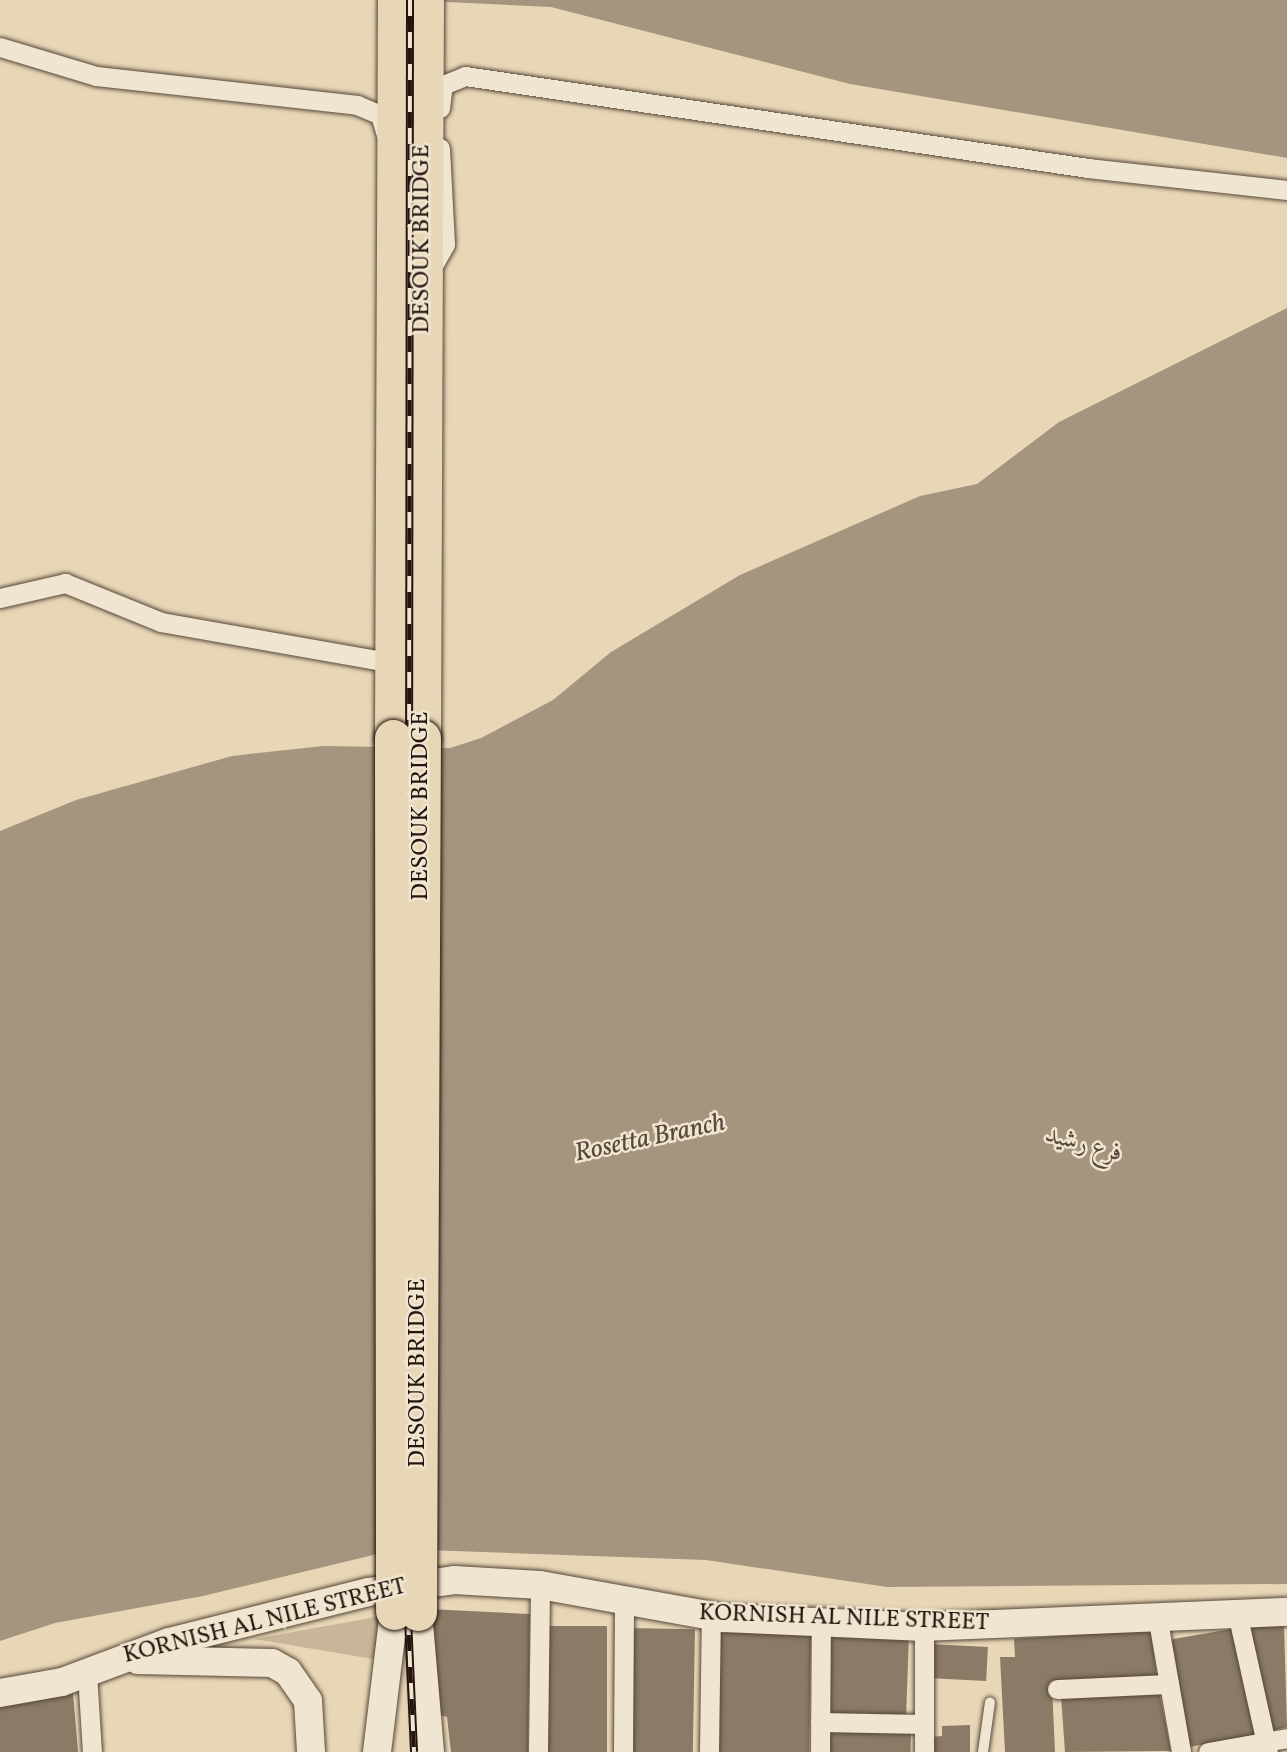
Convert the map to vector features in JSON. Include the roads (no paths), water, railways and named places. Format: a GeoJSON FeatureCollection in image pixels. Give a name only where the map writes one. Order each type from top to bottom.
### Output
{"type":"FeatureCollection","features":[{"type":"Feature","properties":{"kind":"highway","name":"DESOUK BRIDGE"},"geometry":{"type":"LineString","coordinates":[[396,0],[409,198],[423,280],[407,738],[406,1611]]}},
{"type":"Feature","properties":{"kind":"highway","name":"DESOUK BRIDGE"},"geometry":{"type":"LineString","coordinates":[[407,738],[393,663],[395,316],[409,198],[425,0]]}},
{"type":"Feature","properties":{"kind":"main road","name":"KORNISH AL NILE STREET"},"geometry":{"type":"LineString","coordinates":[[0,1693],[87,1673],[113,1661],[411,1584],[540,1585],[711,1617],[924,1628],[1158,1621],[1287,1612]]}},
{"type":"Feature","properties":{"kind":"main road"},"geometry":{"type":"LineString","coordinates":[[377,1752],[406,1611]]}},
{"type":"Feature","properties":{"kind":"main road"},"geometry":{"type":"LineString","coordinates":[[406,1611],[430,1752]]}},
{"type":"Feature","properties":{"kind":"main road"},"geometry":{"type":"LineString","coordinates":[[113,1661],[272,1663],[294,1678],[308,1701],[310,1752]]}},
{"type":"Feature","properties":{"kind":"street"},"geometry":{"type":"LineString","coordinates":[[0,47],[96,76],[358,105],[380,115],[386,126],[381,301],[395,316]]}},
{"type":"Feature","properties":{"kind":"street"},"geometry":{"type":"LineString","coordinates":[[423,280],[445,244],[439,92],[449,79],[465,76],[1088,168],[1287,190]]}},
{"type":"Feature","properties":{"kind":"street"},"geometry":{"type":"LineString","coordinates":[[0,598],[65,583],[161,622],[393,663]]}},
{"type":"Feature","properties":{"kind":"street"},"geometry":{"type":"LineString","coordinates":[[538,1752],[540,1585]]}},
{"type":"Feature","properties":{"kind":"street"},"geometry":{"type":"LineString","coordinates":[[623,1752],[624,1601]]}},
{"type":"Feature","properties":{"kind":"street"},"geometry":{"type":"LineString","coordinates":[[709,1752],[711,1617]]}},
{"type":"Feature","properties":{"kind":"street"},"geometry":{"type":"LineString","coordinates":[[1238,1617],[1267,1747]]}},
{"type":"Feature","properties":{"kind":"street"},"geometry":{"type":"LineString","coordinates":[[1158,1621],[1181,1752]]}},
{"type":"Feature","properties":{"kind":"street"},"geometry":{"type":"LineString","coordinates":[[820,1752],[821,1623]]}},
{"type":"Feature","properties":{"kind":"street"},"geometry":{"type":"LineString","coordinates":[[924,1628],[924,1752]]}},
{"type":"Feature","properties":{"kind":"street"},"geometry":{"type":"LineString","coordinates":[[87,1673],[92,1752]]}},
{"type":"Feature","properties":{"kind":"street"},"geometry":{"type":"LineString","coordinates":[[1057,1689],[1169,1684]]}},
{"type":"Feature","properties":{"kind":"street"},"geometry":{"type":"LineString","coordinates":[[820,1722],[924,1724]]}},
{"type":"Feature","properties":{"kind":"street"},"geometry":{"type":"LineString","coordinates":[[1208,1752],[1267,1747],[1287,1738]]}},
{"type":"Feature","properties":{"kind":"lane"},"geometry":{"type":"LineString","coordinates":[[983,1752],[990,1702]]}},
{"type":"Feature","properties":{"kind":"water"},"geometry":{"type":"Polygon","coordinates":[[[405,0],[1287,0],[1287,158],[850,84],[551,7],[405,0]]]}},
{"type":"Feature","properties":{"kind":"water"},"geometry":{"type":"Polygon","coordinates":[[[1287,308],[1287,1584],[887,1587],[706,1560],[398,1549],[203,1596],[55,1623],[0,1641],[0,831],[76,800],[232,756],[323,746],[450,748],[481,738],[553,700],[611,652],[740,575],[920,496],[977,484],[1059,422],[1287,308]]]}},
{"type":"Feature","properties":{"kind":"railway"},"geometry":{"type":"LineString","coordinates":[[410,0],[408,1619],[414,1752]]}},
{"type":"Feature","properties":{"kind":"water label","name":"Rosetta Branch"},"geometry":{"type":"Point","coordinates":[650,1139]}},
{"type":"Feature","properties":{"kind":"water label","name":"فرع رشيد"},"geometry":{"type":"Point","coordinates":[1084,1145]}}]}
